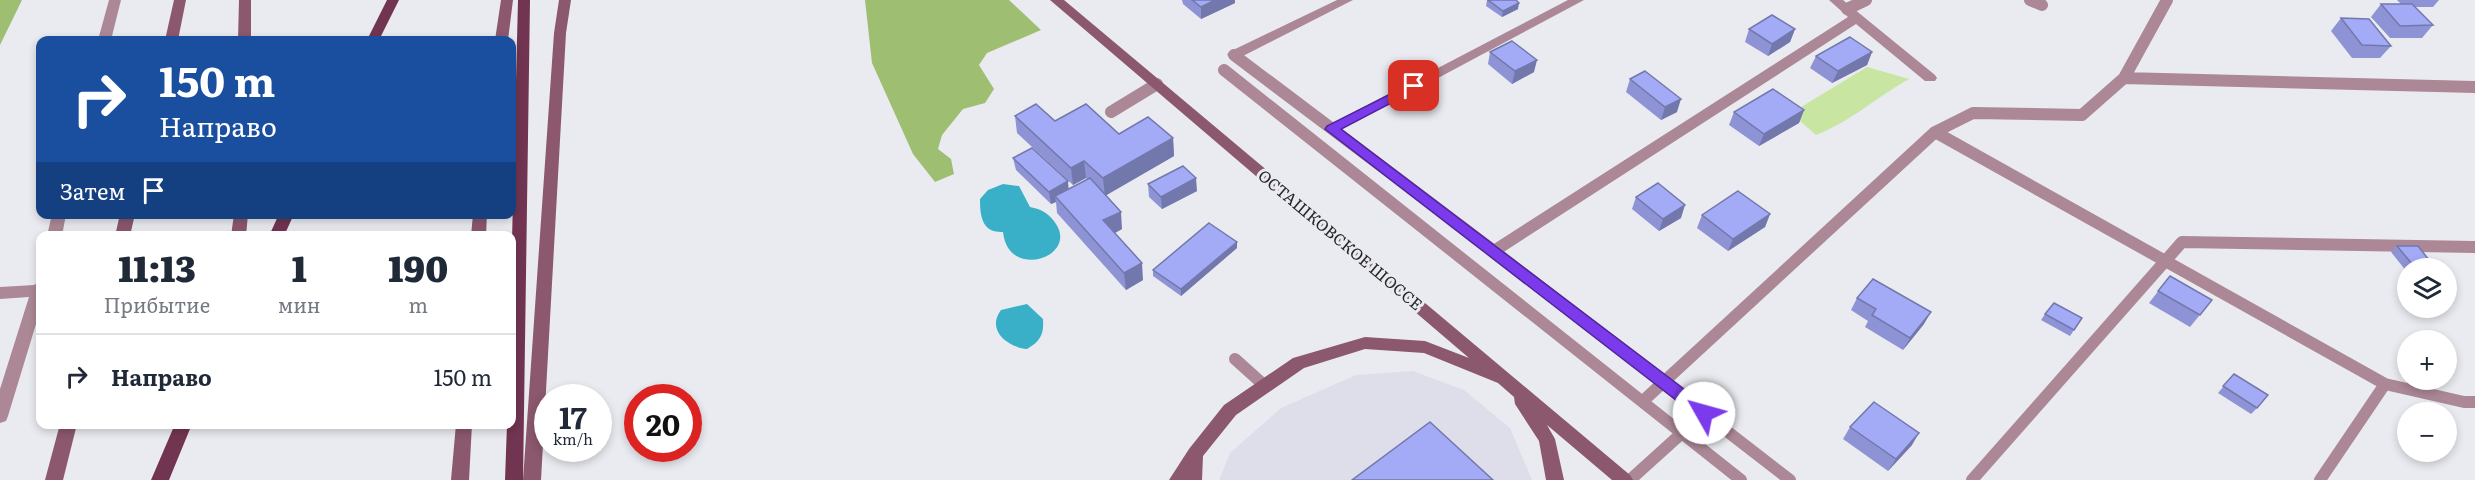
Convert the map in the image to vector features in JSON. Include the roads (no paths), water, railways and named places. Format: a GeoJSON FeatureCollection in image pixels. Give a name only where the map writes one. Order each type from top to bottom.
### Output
{"type":"FeatureCollection","features":[{"type":"Feature","properties":{"kind":"main road"},"geometry":{"type":"LineString","coordinates":[[172,36],[180,0]]}},
{"type":"Feature","properties":{"kind":"main road"},"geometry":{"type":"LineString","coordinates":[[245,0],[245,36]]}},
{"type":"Feature","properties":{"kind":"main road"},"geometry":{"type":"LineString","coordinates":[[375,36],[393,0]]}},
{"type":"Feature","properties":{"kind":"main road"},"geometry":{"type":"LineString","coordinates":[[502,36],[507,0]]}},
{"type":"Feature","properties":{"kind":"main road"},"geometry":{"type":"LineString","coordinates":[[516,384],[524,0]]}},
{"type":"Feature","properties":{"kind":"main road"},"geometry":{"type":"LineString","coordinates":[[532,480],[543,267],[560,33],[565,0]]}},
{"type":"Feature","properties":{"kind":"main road","name":"ОСТАШКОВСКОЕ ШОССЕ"},"geometry":{"type":"LineString","coordinates":[[1056,0],[1624,480]]}},
{"type":"Feature","properties":{"kind":"main road"},"geometry":{"type":"LineString","coordinates":[[1178,480],[1195,454],[1230,410],[1299,363],[1365,343],[1425,347],[1510,383],[1547,439],[1555,480]]}},
{"type":"Feature","properties":{"kind":"main road"},"geometry":{"type":"LineString","coordinates":[[54,480],[68,429]]}},
{"type":"Feature","properties":{"kind":"main road"},"geometry":{"type":"LineString","coordinates":[[158,480],[174,429]]}},
{"type":"Feature","properties":{"kind":"main road"},"geometry":{"type":"LineString","coordinates":[[158,480],[182,429]]}},
{"type":"Feature","properties":{"kind":"main road"},"geometry":{"type":"LineString","coordinates":[[460,480],[464,429]]}},
{"type":"Feature","properties":{"kind":"main road"},"geometry":{"type":"LineString","coordinates":[[514,480],[515,429]]}},
{"type":"Feature","properties":{"kind":"main road"},"geometry":{"type":"LineString","coordinates":[[1193,480],[1195,454]]}},
{"type":"Feature","properties":{"kind":"street"},"geometry":{"type":"LineString","coordinates":[[105,36],[115,0]]}},
{"type":"Feature","properties":{"kind":"street"},"geometry":{"type":"LineString","coordinates":[[1234,55],[1347,0]]}},
{"type":"Feature","properties":{"kind":"street"},"geometry":{"type":"LineString","coordinates":[[1332,129],[1578,0]]}},
{"type":"Feature","properties":{"kind":"street"},"geometry":{"type":"LineString","coordinates":[[1835,0],[1930,78]]}},
{"type":"Feature","properties":{"kind":"street"},"geometry":{"type":"LineString","coordinates":[[1494,251],[1852,13]]}},
{"type":"Feature","properties":{"kind":"street"},"geometry":{"type":"LineString","coordinates":[[0,293],[36,288]]}},
{"type":"Feature","properties":{"kind":"street"},"geometry":{"type":"LineString","coordinates":[[0,416],[36,301]]}},
{"type":"Feature","properties":{"kind":"lane"},"geometry":{"type":"LineString","coordinates":[[1852,13],[1866,0]]}},
{"type":"Feature","properties":{"kind":"lane"},"geometry":{"type":"LineString","coordinates":[[2030,0],[2042,5]]}},
{"type":"Feature","properties":{"kind":"lane"},"geometry":{"type":"LineString","coordinates":[[1643,401],[1935,132],[1973,113],[2082,115],[2124,78],[2167,0]]}},
{"type":"Feature","properties":{"kind":"lane"},"geometry":{"type":"LineString","coordinates":[[1234,55],[1494,251],[1790,480]]}},
{"type":"Feature","properties":{"kind":"lane"},"geometry":{"type":"LineString","coordinates":[[1224,70],[1741,480]]}},
{"type":"Feature","properties":{"kind":"lane"},"geometry":{"type":"LineString","coordinates":[[2124,78],[2475,87]]}},
{"type":"Feature","properties":{"kind":"lane"},"geometry":{"type":"LineString","coordinates":[[1111,112],[1157,84]]}},
{"type":"Feature","properties":{"kind":"lane"},"geometry":{"type":"LineString","coordinates":[[1935,132],[2385,384],[2464,402],[2475,402]]}},
{"type":"Feature","properties":{"kind":"lane"},"geometry":{"type":"LineString","coordinates":[[1972,480],[2163,260],[2182,242],[2475,248]]}},
{"type":"Feature","properties":{"kind":"lane"},"geometry":{"type":"LineString","coordinates":[[1235,359],[1265,386]]}},
{"type":"Feature","properties":{"kind":"lane"},"geometry":{"type":"LineString","coordinates":[[2320,480],[2385,384]]}},
{"type":"Feature","properties":{"kind":"lane"},"geometry":{"type":"LineString","coordinates":[[1630,480],[1682,433]]}},
{"type":"Feature","properties":{"kind":"water"},"geometry":{"type":"Polygon","coordinates":[[[1003,184],[1019,186],[1030,207],[1045,212],[1056,224],[1060,236],[1058,246],[1050,254],[1040,259],[1028,260],[1016,256],[1008,247],[1003,232],[996,232],[986,226],[982,217],[980,199],[988,190],[1003,184]]]}},
{"type":"Feature","properties":{"kind":"water"},"geometry":{"type":"Polygon","coordinates":[[[1027,304],[1043,319],[1043,324],[1038,340],[1027,349],[1006,341],[997,331],[996,324],[1001,310],[1027,304]]]}}]}
